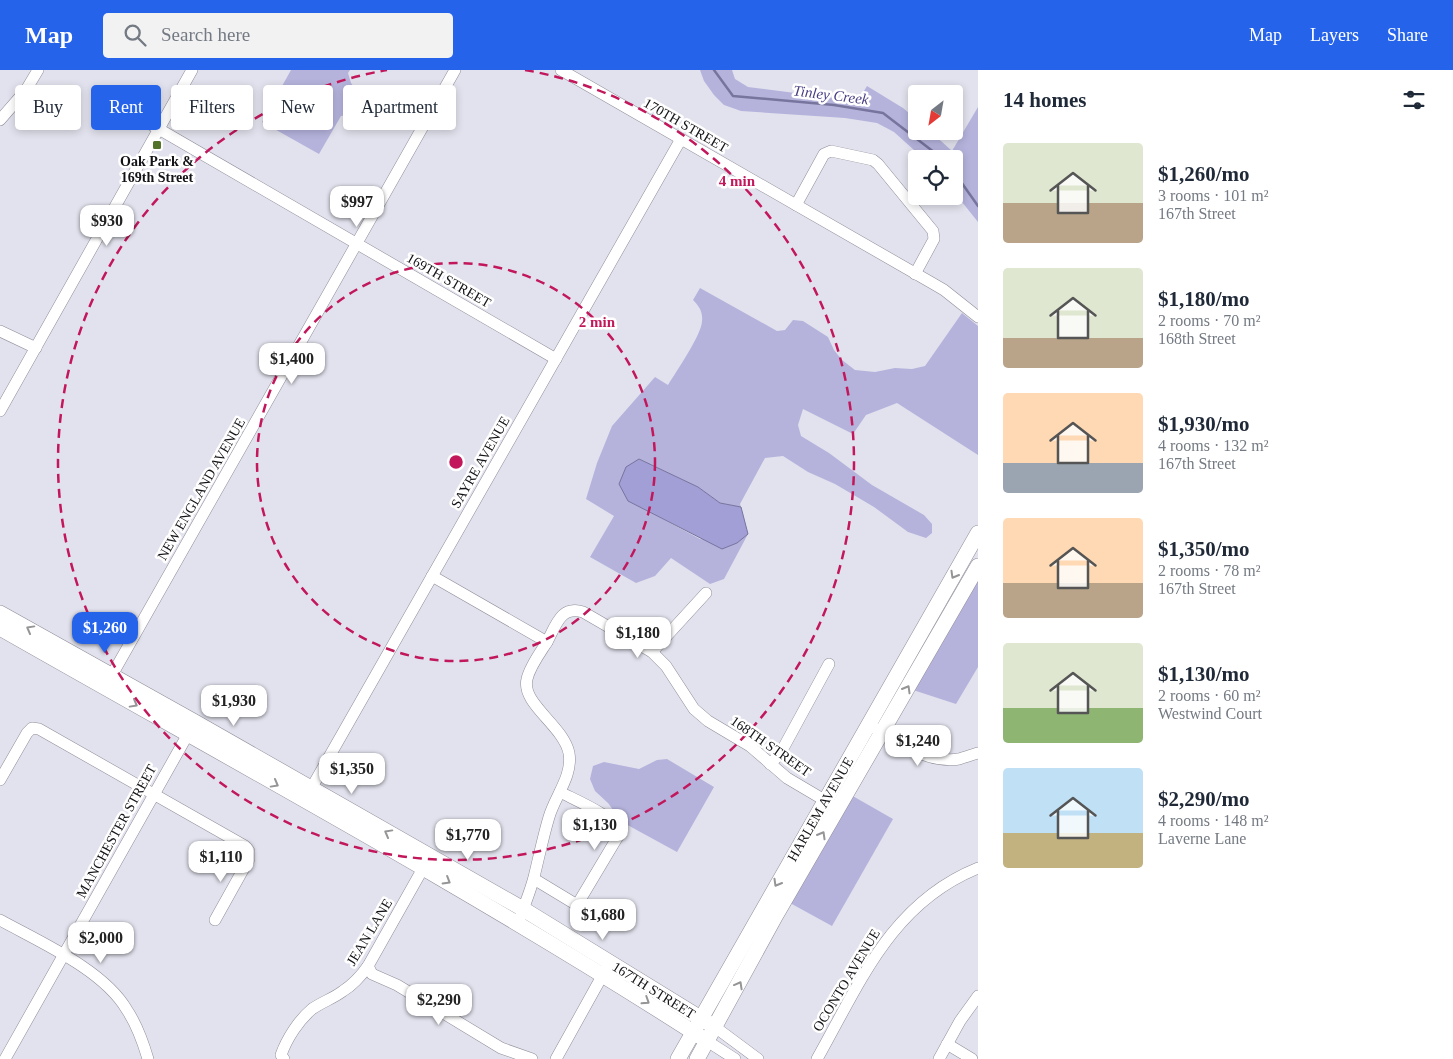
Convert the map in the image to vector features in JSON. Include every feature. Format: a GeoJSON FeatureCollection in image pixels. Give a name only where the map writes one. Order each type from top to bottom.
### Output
{"type":"FeatureCollection","features":[{"type":"Feature","properties":{"kind":"main road","name":"HARLEM AVENUE"},"geometry":{"type":"LineString","coordinates":[[678,1059],[978,533]]}},
{"type":"Feature","properties":{"kind":"main road","name":"HARLEM AVENUE"},"geometry":{"type":"LineString","coordinates":[[697,1059],[776,915],[978,566]]}},
{"type":"Feature","properties":{"kind":"main road","name":"167TH STREET"},"geometry":{"type":"LineString","coordinates":[[0,613],[108,681],[427,862],[607,968],[697,1025],[708,1041]]}},
{"type":"Feature","properties":{"kind":"main road","name":"167TH STREET"},"geometry":{"type":"LineString","coordinates":[[0,628],[108,681]]}},
{"type":"Feature","properties":{"kind":"main road","name":"167TH STREET"},"geometry":{"type":"LineString","coordinates":[[697,1025],[715,1027]]}},
{"type":"Feature","properties":{"kind":"street"},"geometry":{"type":"LineString","coordinates":[[0,120],[26,90],[38,70]]}},
{"type":"Feature","properties":{"kind":"street"},"geometry":{"type":"LineString","coordinates":[[161,125],[192,70]]}},
{"type":"Feature","properties":{"kind":"street","name":"NEW ENGLAND AVENUE"},"geometry":{"type":"LineString","coordinates":[[108,681],[455,70]]}},
{"type":"Feature","properties":{"kind":"street","name":"170TH STREET"},"geometry":{"type":"LineString","coordinates":[[561,70],[944,290],[978,317]]}},
{"type":"Feature","properties":{"kind":"street"},"geometry":{"type":"LineString","coordinates":[[0,411],[158,130]]}},
{"type":"Feature","properties":{"kind":"street","name":"169TH STREET"},"geometry":{"type":"LineString","coordinates":[[161,130],[556,359]]}},
{"type":"Feature","properties":{"kind":"street","name":"SAYRE AVENUE"},"geometry":{"type":"LineString","coordinates":[[307,794],[681,139]]}},
{"type":"Feature","properties":{"kind":"street"},"geometry":{"type":"LineString","coordinates":[[796,205],[824,154],[831,151],[872,160],[878,164],[934,231],[934,239],[915,274]]}},
{"type":"Feature","properties":{"kind":"street"},"geometry":{"type":"LineString","coordinates":[[0,331],[36,348]]}},
{"type":"Feature","properties":{"kind":"street"},"geometry":{"type":"LineString","coordinates":[[432,576],[547,642]]}},
{"type":"Feature","properties":{"kind":"street"},"geometry":{"type":"LineString","coordinates":[[652,652],[706,593]]}},
{"type":"Feature","properties":{"kind":"street","name":"168TH STREET"},"geometry":{"type":"LineString","coordinates":[[521,917],[534,879],[548,818],[569,769],[567,745],[560,732],[530,698],[526,690],[528,674],[564,614],[568,611],[577,610],[583,612],[652,652],[666,666],[694,708],[708,721],[750,746],[787,778],[838,807]]}},
{"type":"Feature","properties":{"kind":"street"},"geometry":{"type":"LineString","coordinates":[[770,764],[780,754],[829,664]]}},
{"type":"Feature","properties":{"kind":"street"},"geometry":{"type":"LineString","coordinates":[[868,725],[919,754],[938,758],[958,759],[978,753]]}},
{"type":"Feature","properties":{"kind":"street"},"geometry":{"type":"LineString","coordinates":[[0,780],[27,733],[32,728],[39,729],[245,846],[249,851],[250,859],[214,920]]}},
{"type":"Feature","properties":{"kind":"street","name":"MANCHESTER STREET"},"geometry":{"type":"LineString","coordinates":[[5,1059],[191,728]]}},
{"type":"Feature","properties":{"kind":"street"},"geometry":{"type":"LineString","coordinates":[[534,879],[577,905],[620,832],[620,829],[613,820],[560,792]]}},
{"type":"Feature","properties":{"kind":"street","name":"JEAN LANE"},"geometry":{"type":"LineString","coordinates":[[282,1057],[293,1032],[306,1015],[314,1008],[343,992],[358,980],[368,966],[427,862]]}},
{"type":"Feature","properties":{"kind":"street","name":"OCONTO AVENUE"},"geometry":{"type":"LineString","coordinates":[[817,1059],[876,955],[891,934],[914,908],[934,892],[947,883],[978,868]]}},
{"type":"Feature","properties":{"kind":"street"},"geometry":{"type":"LineString","coordinates":[[0,920],[64,956],[96,976],[112,990],[126,1008],[139,1031],[148,1059]]}},
{"type":"Feature","properties":{"kind":"street"},"geometry":{"type":"LineString","coordinates":[[368,966],[372,974],[397,986],[501,1048],[532,1059]]}},
{"type":"Feature","properties":{"kind":"street"},"geometry":{"type":"LineString","coordinates":[[556,1059],[607,968]]}},
{"type":"Feature","properties":{"kind":"street"},"geometry":{"type":"LineString","coordinates":[[939,1059],[960,1021],[978,996]]}},
{"type":"Feature","properties":{"kind":"street","name":"167TH STREET"},"geometry":{"type":"LineString","coordinates":[[715,1027],[758,1059]]}},
{"type":"Feature","properties":{"kind":"street","name":"167TH STREET"},"geometry":{"type":"LineString","coordinates":[[708,1041],[735,1059]]}},
{"type":"Feature","properties":{"kind":"street"},"geometry":{"type":"LineString","coordinates":[[0,1042],[11,1048]]}},
{"type":"Feature","properties":{"kind":"street"},"geometry":{"type":"LineString","coordinates":[[947,1044],[972,1059]]}},
{"type":"Feature","properties":{"kind":"shaded area"},"geometry":{"type":"Polygon","coordinates":[[[291,70],[350,70],[348,73],[352,85],[343,85],[343,116],[333,130],[333,85],[283,85],[291,70]]]}},
{"type":"Feature","properties":{"kind":"shaded area"},"geometry":{"type":"Polygon","coordinates":[[[700,70],[732,70],[735,79],[748,87],[858,101],[867,86],[908,112],[908,140],[940,140],[951,150],[914,150],[894,132],[877,123],[845,118],[741,111],[724,105],[704,81],[700,70]]]}},
{"type":"Feature","properties":{"kind":"shaded area"},"geometry":{"type":"Polygon","coordinates":[[[978,107],[978,222],[963,203],[963,150],[953,150],[958,140],[963,140],[963,132],[978,107]]]}},
{"type":"Feature","properties":{"kind":"shaded area"},"geometry":{"type":"Polygon","coordinates":[[[276,130],[333,130],[319,154],[276,130]]]}},
{"type":"Feature","properties":{"kind":"shaded area"},"geometry":{"type":"Polygon","coordinates":[[[700,288],[777,331],[785,330],[793,320],[803,321],[828,337],[834,350],[842,360],[855,370],[875,372],[895,368],[912,369],[925,366],[962,313],[978,326],[978,455],[897,403],[866,415],[853,434],[803,409],[798,425],[801,436],[829,453],[872,485],[924,515],[932,524],[932,533],[926,538],[908,532],[874,507],[835,484],[808,472],[783,456],[765,458],[740,504],[741,507],[720,503],[698,487],[639,459],[629,501],[700,539],[736,543],[748,534],[724,579],[710,584],[671,558],[655,576],[636,583],[590,557],[614,516],[586,499],[597,463],[612,426],[655,377],[668,385],[688,353],[701,327],[701,312],[693,300],[700,288]]]}},
{"type":"Feature","properties":{"kind":"shaded area"},"geometry":{"type":"Polygon","coordinates":[[[639,459],[698,487],[720,503],[741,507],[748,534],[737,543],[722,549],[628,501],[619,484],[626,467],[639,459]]]}},
{"type":"Feature","properties":{"kind":"shaded area"},"geometry":{"type":"Polygon","coordinates":[[[978,578],[978,667],[956,704],[913,690],[978,578]]]}},
{"type":"Feature","properties":{"kind":"shaded area"},"geometry":{"type":"Polygon","coordinates":[[[667,759],[714,787],[677,852],[622,822],[608,803],[595,791],[590,779],[593,766],[604,762],[639,769],[657,760],[667,759]]]}},
{"type":"Feature","properties":{"kind":"shaded area"},"geometry":{"type":"Polygon","coordinates":[[[851,795],[893,819],[832,926],[790,903],[851,795]]]}},
{"type":"Feature","properties":{"kind":"waterway","name":"Tinley Creek"},"geometry":{"type":"LineString","coordinates":[[714,70],[733,96],[834,105],[883,113],[931,150]]}},
{"type":"Feature","properties":{"kind":"waterway","name":"Tinley Creek"},"geometry":{"type":"LineString","coordinates":[[963,185],[978,206]]}},
{"type":"Feature","properties":{"kind":"place","name":"Oak Park & 169th Street"},"geometry":{"type":"Point","coordinates":[157,145]}}]}
